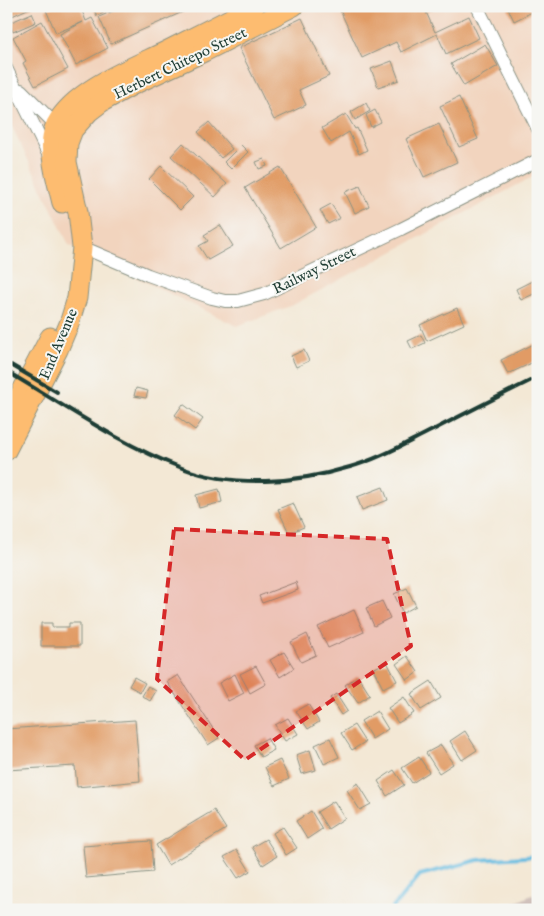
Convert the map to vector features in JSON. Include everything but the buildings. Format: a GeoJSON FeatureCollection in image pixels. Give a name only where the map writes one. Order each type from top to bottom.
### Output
{"type":"FeatureCollection","features":[{"type":"Feature","properties":{"kind":"highway","name":"Herbert Chitepo Street"},"geometry":{"type":"LineString","coordinates":[[64,127],[71,105],[90,90],[231,12],[255,6]]}},
{"type":"Feature","properties":{"kind":"highway","name":"Herbert Chitepo Street"},"geometry":{"type":"LineString","coordinates":[[64,127],[131,86],[204,52],[294,6]]}},
{"type":"Feature","properties":{"kind":"highway","name":"End Avenue"},"geometry":{"type":"LineString","coordinates":[[6,422],[48,342],[59,315],[66,290],[70,263],[67,223],[53,164],[52,143],[64,127]]}},
{"type":"Feature","properties":{"kind":"highway","name":"End Avenue"},"geometry":{"type":"LineString","coordinates":[[6,451],[58,350],[77,298],[82,247],[78,212],[67,162],[68,143],[64,127]]}},
{"type":"Feature","properties":{"kind":"street"},"geometry":{"type":"LineString","coordinates":[[477,6],[538,129]]}},
{"type":"Feature","properties":{"kind":"street","name":"End Avenue"},"geometry":{"type":"LineString","coordinates":[[6,68],[53,164]]}},
{"type":"Feature","properties":{"kind":"street","name":"End Avenue"},"geometry":{"type":"LineString","coordinates":[[12,81],[64,127]]}},
{"type":"Feature","properties":{"kind":"street","name":"Railway Street"},"geometry":{"type":"LineString","coordinates":[[82,247],[148,275],[212,298],[238,301],[264,294],[401,229],[538,160]]}},
{"type":"Feature","properties":{"kind":"highlighted area"},"geometry":{"type":"Polygon","coordinates":[[[174,529],[387,539],[411,646],[245,760],[157,679],[174,529]]]}},
{"type":"Feature","properties":{"kind":"shaded area"},"geometry":{"type":"Polygon","coordinates":[[[6,6],[538,6],[538,174],[293,305],[237,326],[69,245],[6,114],[6,6]]]}},
{"type":"Feature","properties":{"kind":"shaded area"},"geometry":{"type":"Polygon","coordinates":[[[538,892],[538,910],[500,910],[538,892]]]}},
{"type":"Feature","properties":{"kind":"waterway"},"geometry":{"type":"LineString","coordinates":[[391,910],[420,875],[478,860],[538,856]]}},
{"type":"Feature","properties":{"kind":"railway"},"geometry":{"type":"LineString","coordinates":[[11,365],[57,392]]}},
{"type":"Feature","properties":{"kind":"railway"},"geometry":{"type":"LineString","coordinates":[[6,371],[136,448],[182,468],[223,479],[244,481],[287,480],[309,477],[371,460],[538,377]]}}]}
